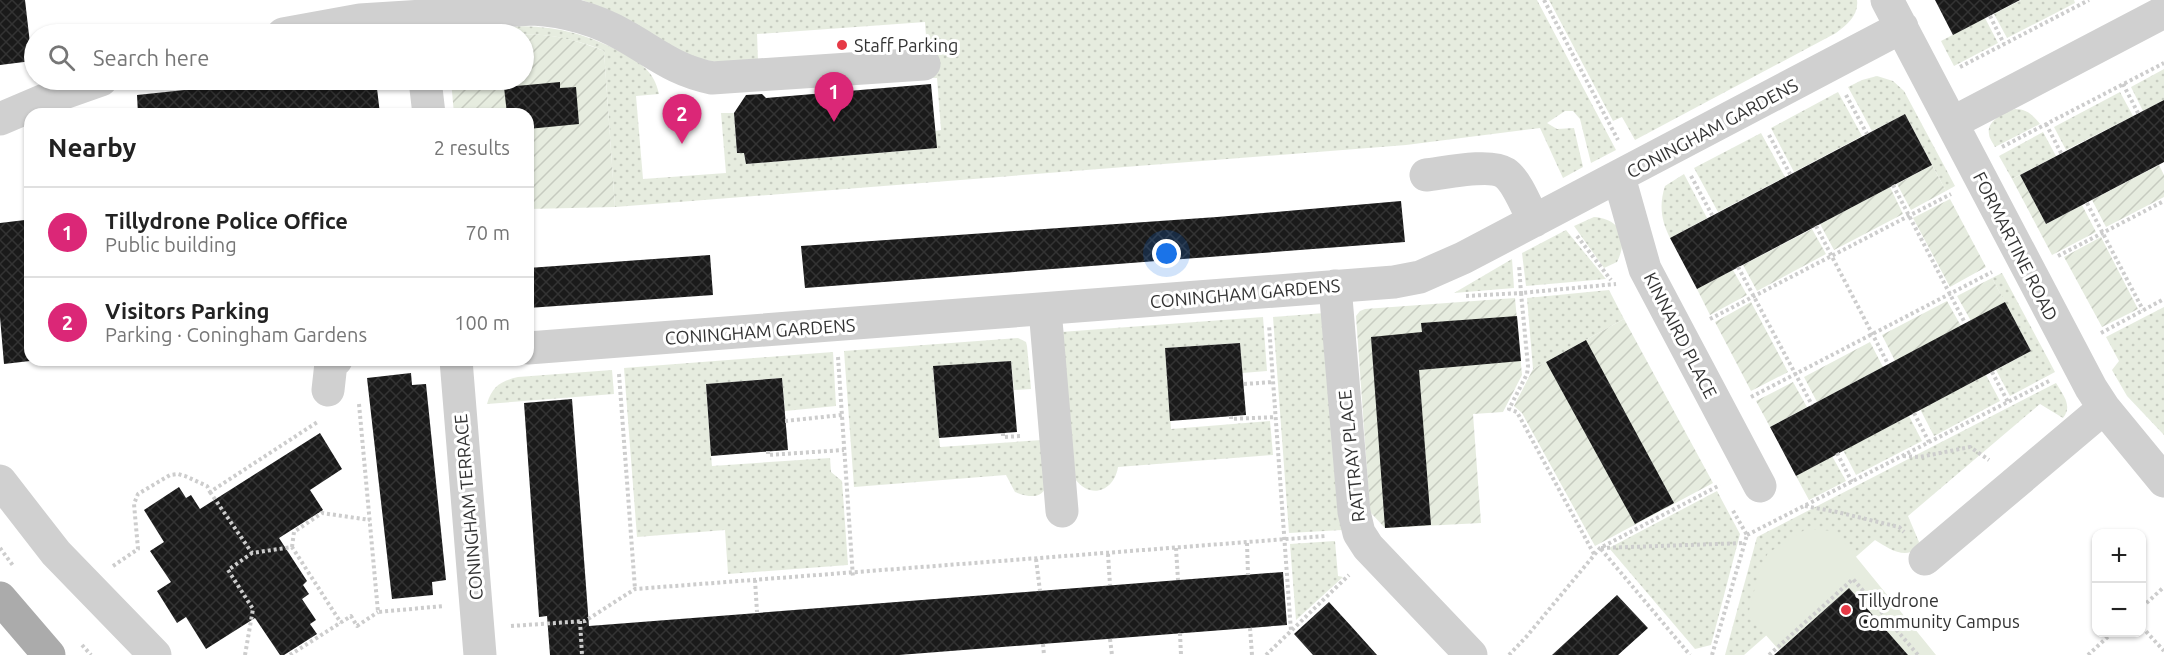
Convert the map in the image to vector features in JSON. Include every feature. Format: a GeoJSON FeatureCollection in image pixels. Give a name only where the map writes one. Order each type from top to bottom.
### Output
{"type":"FeatureCollection","features":[{"type":"Feature","properties":{"kind":"main road"},"geometry":{"type":"LineString","coordinates":[[0,598],[49,655]]}},
{"type":"Feature","properties":{"kind":"street"},"geometry":{"type":"LineString","coordinates":[[415,24],[503,10],[554,10],[597,22],[626,36],[670,64],[691,73],[712,78],[924,64]]}},
{"type":"Feature","properties":{"kind":"street"},"geometry":{"type":"LineString","coordinates":[[1952,123],[2164,12]]}},
{"type":"Feature","properties":{"kind":"street","name":"CONINGHAM GARDENS"},"geometry":{"type":"LineString","coordinates":[[534,348],[1394,282],[1420,277],[1545,216],[1830,65],[1895,14]]}},
{"type":"Feature","properties":{"kind":"street","name":"FORMARTINE ROAD"},"geometry":{"type":"LineString","coordinates":[[1895,14],[2079,366],[2104,408],[2164,481]]}},
{"type":"Feature","properties":{"kind":"street"},"geometry":{"type":"LineString","coordinates":[[338,24],[360,20],[388,24]]}},
{"type":"Feature","properties":{"kind":"street"},"geometry":{"type":"LineString","coordinates":[[26,108],[73,90]]}},
{"type":"Feature","properties":{"kind":"street"},"geometry":{"type":"LineString","coordinates":[[426,90],[428,108]]}},
{"type":"Feature","properties":{"kind":"street"},"geometry":{"type":"LineString","coordinates":[[0,119],[24,109]]}},
{"type":"Feature","properties":{"kind":"street"},"geometry":{"type":"LineString","coordinates":[[1426,175],[1492,169],[1505,173],[1545,216]]}},
{"type":"Feature","properties":{"kind":"street","name":"KINNAIRD PLACE"},"geometry":{"type":"LineString","coordinates":[[1626,173],[1645,268],[1760,486]]}},
{"type":"Feature","properties":{"kind":"street","name":"RATTRAY PLACE"},"geometry":{"type":"LineString","coordinates":[[1335,286],[1354,512],[1366,543]]}},
{"type":"Feature","properties":{"kind":"street"},"geometry":{"type":"LineString","coordinates":[[1045,309],[1062,511]]}},
{"type":"Feature","properties":{"kind":"street","name":"CONINGHAM TERRACE"},"geometry":{"type":"LineString","coordinates":[[456,366],[478,629]]}},
{"type":"Feature","properties":{"kind":"street"},"geometry":{"type":"LineString","coordinates":[[1925,560],[2104,408]]}},
{"type":"Feature","properties":{"kind":"street"},"geometry":{"type":"LineString","coordinates":[[0,481],[49,545],[155,655]]}},
{"type":"Feature","properties":{"kind":"street"},"geometry":{"type":"LineString","coordinates":[[1366,543],[1470,655]]}},
{"type":"Feature","properties":{"kind":"path"},"geometry":{"type":"LineString","coordinates":[[1544,0],[1626,173]]}},
{"type":"Feature","properties":{"kind":"path"},"geometry":{"type":"LineString","coordinates":[[1931,82],[2081,2],[2090,0]]}},
{"type":"Feature","properties":{"kind":"path"},"geometry":{"type":"LineString","coordinates":[[1990,16],[2004,44]]}},
{"type":"Feature","properties":{"kind":"path"},"geometry":{"type":"LineString","coordinates":[[1973,163],[2164,63]]}},
{"type":"Feature","properties":{"kind":"path"},"geometry":{"type":"LineString","coordinates":[[1830,65],[1867,134]]}},
{"type":"Feature","properties":{"kind":"path"},"geometry":{"type":"LineString","coordinates":[[2123,84],[2138,113]]}},
{"type":"Feature","properties":{"kind":"path"},"geometry":{"type":"LineString","coordinates":[[1753,106],[1790,174]]}},
{"type":"Feature","properties":{"kind":"path"},"geometry":{"type":"LineString","coordinates":[[2046,124],[2061,153]]}},
{"type":"Feature","properties":{"kind":"path"},"geometry":{"type":"LineString","coordinates":[[1676,147],[1712,215]]}},
{"type":"Feature","properties":{"kind":"path"},"geometry":{"type":"LineString","coordinates":[[1893,185],[1965,323]]}},
{"type":"Feature","properties":{"kind":"path"},"geometry":{"type":"LineString","coordinates":[[1680,334],[1945,197]]}},
{"type":"Feature","properties":{"kind":"path"},"geometry":{"type":"LineString","coordinates":[[2029,272],[2164,201]]}},
{"type":"Feature","properties":{"kind":"path"},"geometry":{"type":"LineString","coordinates":[[2087,202],[2143,310]]}},
{"type":"Feature","properties":{"kind":"path"},"geometry":{"type":"LineString","coordinates":[[1545,216],[1615,285]]}},
{"type":"Feature","properties":{"kind":"path"},"geometry":{"type":"LineString","coordinates":[[1816,226],[1888,364]]}},
{"type":"Feature","properties":{"kind":"path"},"geometry":{"type":"LineString","coordinates":[[1738,267],[1812,405]]}},
{"type":"Feature","properties":{"kind":"path"},"geometry":{"type":"LineString","coordinates":[[1594,554],[1517,412],[1509,409],[1527,374],[1528,366],[1521,292],[1615,285],[1645,268]]}},
{"type":"Feature","properties":{"kind":"path"},"geometry":{"type":"LineString","coordinates":[[1721,413],[1988,273]]}},
{"type":"Feature","properties":{"kind":"path"},"geometry":{"type":"LineString","coordinates":[[1266,292],[1291,631]]}},
{"type":"Feature","properties":{"kind":"path"},"geometry":{"type":"LineString","coordinates":[[2103,332],[2164,299]]}},
{"type":"Feature","properties":{"kind":"path"},"geometry":{"type":"LineString","coordinates":[[836,326],[853,575]]}},
{"type":"Feature","properties":{"kind":"path"},"geometry":{"type":"LineString","coordinates":[[616,342],[635,589]]}},
{"type":"Feature","properties":{"kind":"path"},"geometry":{"type":"LineString","coordinates":[[1712,655],[1747,536],[2079,366]]}},
{"type":"Feature","properties":{"kind":"path"},"geometry":{"type":"LineString","coordinates":[[1992,372],[2008,402]]}},
{"type":"Feature","properties":{"kind":"path"},"geometry":{"type":"LineString","coordinates":[[1244,384],[1273,382]]}},
{"type":"Feature","properties":{"kind":"path"},"geometry":{"type":"LineString","coordinates":[[210,492],[337,391],[370,520],[378,612]]}},
{"type":"Feature","properties":{"kind":"path"},"geometry":{"type":"LineString","coordinates":[[1914,413],[1929,442]]}},
{"type":"Feature","properties":{"kind":"path"},"geometry":{"type":"LineString","coordinates":[[785,421],[842,415]]}},
{"type":"Feature","properties":{"kind":"path"},"geometry":{"type":"LineString","coordinates":[[1231,416],[1231,419],[1275,417]]}},
{"type":"Feature","properties":{"kind":"path"},"geometry":{"type":"LineString","coordinates":[[1902,456],[1920,457],[1970,447],[1987,457],[2012,486]]}},
{"type":"Feature","properties":{"kind":"path"},"geometry":{"type":"LineString","coordinates":[[768,452],[768,455],[844,450]]}},
{"type":"Feature","properties":{"kind":"path"},"geometry":{"type":"LineString","coordinates":[[1837,453],[1852,482]]}},
{"type":"Feature","properties":{"kind":"path"},"geometry":{"type":"LineString","coordinates":[[85,584],[138,549],[134,504],[138,495],[170,475],[185,476],[207,486],[252,554]]}},
{"type":"Feature","properties":{"kind":"path"},"geometry":{"type":"LineString","coordinates":[[1509,655],[1600,548],[1720,485],[1724,493]]}},
{"type":"Feature","properties":{"kind":"path"},"geometry":{"type":"LineString","coordinates":[[1804,506],[1899,527],[1925,560]]}},
{"type":"Feature","properties":{"kind":"path"},"geometry":{"type":"LineString","coordinates":[[341,623],[292,547],[294,532],[322,513],[370,520]]}},
{"type":"Feature","properties":{"kind":"path"},"geometry":{"type":"LineString","coordinates":[[290,655],[351,616],[357,626],[378,612],[478,629],[585,621],[635,589],[853,575],[1284,540],[1366,543]]}},
{"type":"Feature","properties":{"kind":"path"},"geometry":{"type":"LineString","coordinates":[[1246,543],[1248,575]]}},
{"type":"Feature","properties":{"kind":"path"},"geometry":{"type":"LineString","coordinates":[[1266,655],[1291,631],[1366,543]]}},
{"type":"Feature","properties":{"kind":"path"},"geometry":{"type":"LineString","coordinates":[[1600,548],[1745,543]]}},
{"type":"Feature","properties":{"kind":"path"},"geometry":{"type":"LineString","coordinates":[[244,655],[253,609],[228,570],[252,554],[292,547]]}},
{"type":"Feature","properties":{"kind":"path"},"geometry":{"type":"LineString","coordinates":[[1176,548],[1178,580]]}},
{"type":"Feature","properties":{"kind":"path"},"geometry":{"type":"LineString","coordinates":[[1600,548],[1690,655]]}},
{"type":"Feature","properties":{"kind":"path"},"geometry":{"type":"LineString","coordinates":[[1108,554],[1110,585]]}},
{"type":"Feature","properties":{"kind":"path"},"geometry":{"type":"LineString","coordinates":[[1036,559],[1040,591]]}},
{"type":"Feature","properties":{"kind":"path"},"geometry":{"type":"LineString","coordinates":[[1769,655],[1853,579],[1918,655]]}},
{"type":"Feature","properties":{"kind":"path"},"geometry":{"type":"LineString","coordinates":[[755,580],[757,612]]}},
{"type":"Feature","properties":{"kind":"path"},"geometry":{"type":"LineString","coordinates":[[2146,603],[2164,587]]}},
{"type":"Feature","properties":{"kind":"path"},"geometry":{"type":"LineString","coordinates":[[580,621],[582,655]]}},
{"type":"Feature","properties":{"kind":"path"},"geometry":{"type":"LineString","coordinates":[[1250,628],[1252,655]]}},
{"type":"Feature","properties":{"kind":"path"},"geometry":{"type":"LineString","coordinates":[[2146,631],[2164,651]]}},
{"type":"Feature","properties":{"kind":"path"},"geometry":{"type":"LineString","coordinates":[[1180,633],[1182,655]]}},
{"type":"Feature","properties":{"kind":"path"},"geometry":{"type":"LineString","coordinates":[[2088,655],[2108,637]]}},
{"type":"Feature","properties":{"kind":"path"},"geometry":{"type":"LineString","coordinates":[[1110,639],[1112,655]]}},
{"type":"Feature","properties":{"kind":"path"},"geometry":{"type":"LineString","coordinates":[[1043,644],[1044,655]]}},
{"type":"Feature","properties":{"kind":"shaded area"},"geometry":{"type":"Polygon","coordinates":[[[582,0],[1537,0],[1616,150],[1591,163],[1580,119],[1573,111],[1565,111],[1547,123],[1557,129],[1574,128],[1583,167],[1563,178],[1540,128],[1406,145],[615,207],[604,51],[565,39],[534,35],[534,27],[556,29],[598,41],[640,64],[654,79],[659,94],[636,96],[643,179],[726,173],[721,113],[734,113],[737,153],[744,153],[746,164],[936,148],[935,131],[941,130],[937,78],[929,78],[925,22],[757,34],[758,61],[721,63],[691,57],[602,8],[582,0]]]}},
{"type":"Feature","properties":{"kind":"shaded area"},"geometry":{"type":"Polygon","coordinates":[[[1549,0],[1857,0],[1857,5],[1851,19],[1836,33],[1635,140],[1622,117],[1613,121],[1549,0]]]}},
{"type":"Feature","properties":{"kind":"shaded area"},"geometry":{"type":"Polygon","coordinates":[[[2021,0],[2074,0],[2075,3],[2007,38],[1994,14],[2021,0]]]}},
{"type":"Feature","properties":{"kind":"shaded area"},"geometry":{"type":"Polygon","coordinates":[[[1985,18],[1998,43],[1954,66],[1941,41],[1985,18]]]}},
{"type":"Feature","properties":{"kind":"shaded area"},"geometry":{"type":"Polygon","coordinates":[[[534,34],[560,37],[604,51],[615,207],[534,209],[534,108],[453,108],[452,90],[534,90],[534,34]]]}},
{"type":"Feature","properties":{"kind":"shaded area"},"geometry":{"type":"Polygon","coordinates":[[[2164,69],[2164,100],[2143,111],[2131,87],[2164,69]]]}},
{"type":"Feature","properties":{"kind":"shaded area"},"geometry":{"type":"Polygon","coordinates":[[[1877,76],[1893,81],[1904,91],[1955,186],[1946,191],[1905,114],[1872,131],[1848,87],[1877,76]]]}},
{"type":"Feature","properties":{"kind":"shaded area"},"geometry":{"type":"Polygon","coordinates":[[[1838,92],[1862,136],[1794,172],[1771,128],[1838,92]]]}},
{"type":"Feature","properties":{"kind":"shaded area"},"geometry":{"type":"Polygon","coordinates":[[[2120,92],[2133,116],[2066,150],[2054,127],[2120,92]]]}},
{"type":"Feature","properties":{"kind":"shaded area"},"geometry":{"type":"Polygon","coordinates":[[[2015,109],[2029,113],[2040,124],[1995,147],[1989,136],[1991,125],[2002,114],[2015,109]]]}},
{"type":"Feature","properties":{"kind":"shaded area"},"geometry":{"type":"Polygon","coordinates":[[[2043,132],[2056,156],[2012,179],[1999,156],[2043,132]]]}},
{"type":"Feature","properties":{"kind":"shaded area"},"geometry":{"type":"Polygon","coordinates":[[[1761,133],[1785,177],[1718,212],[1694,168],[1761,133]]]}},
{"type":"Feature","properties":{"kind":"shaded area"},"geometry":{"type":"Polygon","coordinates":[[[1932,165],[1946,191],[1911,210],[1897,184],[1932,165]]]}},
{"type":"Feature","properties":{"kind":"shaded area"},"geometry":{"type":"Polygon","coordinates":[[[2159,165],[2164,175],[2164,197],[2106,227],[2092,200],[2159,165]]]}},
{"type":"Feature","properties":{"kind":"shaded area"},"geometry":{"type":"Polygon","coordinates":[[[1684,174],[1707,218],[1670,238],[1662,212],[1663,193],[1665,186],[1684,174]]]}},
{"type":"Feature","properties":{"kind":"shaded area"},"geometry":{"type":"Polygon","coordinates":[[[2020,175],[2046,224],[2082,205],[2096,232],[2052,255],[2012,179],[2020,175]]]}},
{"type":"Feature","properties":{"kind":"shaded area"},"geometry":{"type":"Polygon","coordinates":[[[1890,187],[1903,214],[1834,250],[1820,224],[1890,187]]]}},
{"type":"Feature","properties":{"kind":"shaded area"},"geometry":{"type":"Polygon","coordinates":[[[1950,199],[1986,267],[1950,287],[1913,218],[1950,199]]]}},
{"type":"Feature","properties":{"kind":"shaded area"},"geometry":{"type":"Polygon","coordinates":[[[1594,217],[1611,222],[1620,232],[1622,239],[1617,262],[1604,268],[1574,226],[1594,217]]]}},
{"type":"Feature","properties":{"kind":"shaded area"},"geometry":{"type":"Polygon","coordinates":[[[1812,229],[1826,254],[1757,291],[1743,265],[1812,229]]]}},
{"type":"Feature","properties":{"kind":"shaded area"},"geometry":{"type":"Polygon","coordinates":[[[1566,230],[1606,279],[1526,286],[1522,253],[1566,230]]]}},
{"type":"Feature","properties":{"kind":"shaded area"},"geometry":{"type":"Polygon","coordinates":[[[2101,237],[2138,309],[2102,327],[2064,257],[2101,237]]]}},
{"type":"Feature","properties":{"kind":"shaded area"},"geometry":{"type":"Polygon","coordinates":[[[1512,259],[1514,288],[1454,293],[1512,259]]]}},
{"type":"Feature","properties":{"kind":"shaded area"},"geometry":{"type":"Polygon","coordinates":[[[1733,270],[1747,295],[1710,315],[1697,289],[1733,270]]]}},
{"type":"Feature","properties":{"kind":"shaded area"},"geometry":{"type":"Polygon","coordinates":[[[2002,273],[2055,372],[2010,396],[1996,370],[2031,351],[1992,278],[2002,273]]]}},
{"type":"Feature","properties":{"kind":"shaded area"},"geometry":{"type":"Polygon","coordinates":[[[1992,278],[2005,302],[1971,321],[1957,296],[1992,278]]]}},
{"type":"Feature","properties":{"kind":"shaded area"},"geometry":{"type":"Polygon","coordinates":[[[1609,290],[1624,319],[1533,369],[1527,298],[1609,290]]]}},
{"type":"Feature","properties":{"kind":"shaded area"},"geometry":{"type":"Polygon","coordinates":[[[1515,298],[1522,375],[1503,412],[1473,414],[1481,523],[1385,528],[1370,512],[1356,316],[1365,309],[1515,298]]]}},
{"type":"Feature","properties":{"kind":"shaded area"},"geometry":{"type":"Polygon","coordinates":[[[1947,301],[1961,326],[1895,361],[1882,335],[1947,301]]]}},
{"type":"Feature","properties":{"kind":"shaded area"},"geometry":{"type":"Polygon","coordinates":[[[1751,302],[1788,372],[1751,391],[1715,322],[1751,302]]]}},
{"type":"Feature","properties":{"kind":"shaded area"},"geometry":{"type":"Polygon","coordinates":[[[2164,307],[2164,435],[2127,396],[2112,370],[2119,361],[2106,337],[2164,307]]]}},
{"type":"Feature","properties":{"kind":"shaded area"},"geometry":{"type":"Polygon","coordinates":[[[1325,313],[1342,530],[1289,533],[1273,317],[1325,313]]]}},
{"type":"Feature","properties":{"kind":"shaded area"},"geometry":{"type":"Polygon","coordinates":[[[1263,317],[1267,371],[1242,373],[1240,343],[1165,348],[1171,429],[1270,421],[1273,455],[1118,467],[1112,482],[1107,487],[1095,491],[1081,485],[1075,479],[1061,332],[1263,317]]]}},
{"type":"Feature","properties":{"kind":"shaded area"},"geometry":{"type":"Polygon","coordinates":[[[1624,319],[1713,483],[1595,546],[1522,413],[1514,406],[1533,369],[1624,319]]]}},
{"type":"Feature","properties":{"kind":"shaded area"},"geometry":{"type":"Polygon","coordinates":[[[1018,338],[1026,342],[1031,389],[1014,390],[1011,361],[933,367],[940,447],[1042,440],[1047,482],[1039,495],[1029,496],[1015,492],[1006,475],[854,487],[844,351],[1018,338]]]}},
{"type":"Feature","properties":{"kind":"shaded area"},"geometry":{"type":"Polygon","coordinates":[[[1870,342],[1883,367],[1817,402],[1804,377],[1870,342]]]}},
{"type":"Feature","properties":{"kind":"shaded area"},"geometry":{"type":"Polygon","coordinates":[[[833,352],[836,406],[785,411],[782,378],[706,384],[711,456],[712,466],[830,458],[831,472],[842,481],[848,565],[728,574],[725,530],[637,537],[624,368],[833,352]]]}},
{"type":"Feature","properties":{"kind":"shaded area"},"geometry":{"type":"Polygon","coordinates":[[[612,370],[614,394],[487,404],[495,389],[502,383],[518,377],[612,370]]]}},
{"type":"Feature","properties":{"kind":"shaded area"},"geometry":{"type":"Polygon","coordinates":[[[1986,375],[2000,401],[1934,436],[1920,409],[1986,375]]]}},
{"type":"Feature","properties":{"kind":"shaded area"},"geometry":{"type":"Polygon","coordinates":[[[1793,382],[1807,407],[1770,427],[1756,401],[1793,382]]]}},
{"type":"Feature","properties":{"kind":"shaded area"},"geometry":{"type":"Polygon","coordinates":[[[2056,383],[2067,405],[2063,418],[2040,404],[1908,516],[1919,542],[1917,549],[1901,553],[1875,540],[1744,655],[1725,655],[1757,537],[2056,383]]]}},
{"type":"Feature","properties":{"kind":"shaded area"},"geometry":{"type":"Polygon","coordinates":[[[1909,416],[1922,441],[1856,475],[1843,450],[1909,416]]]}},
{"type":"Feature","properties":{"kind":"shaded area"},"geometry":{"type":"Polygon","coordinates":[[[1832,456],[1846,481],[1809,500],[1796,476],[1832,456]]]}},
{"type":"Feature","properties":{"kind":"shaded area"},"geometry":{"type":"Polygon","coordinates":[[[1717,491],[1740,534],[1711,645],[1695,649],[1609,548],[1717,491]]]}},
{"type":"Feature","properties":{"kind":"shaded area"},"geometry":{"type":"Polygon","coordinates":[[[1806,529],[1835,531],[1936,655],[1908,655],[1849,588],[1779,650],[1748,615],[1760,568],[1768,553],[1806,529]]]}},
{"type":"Feature","properties":{"kind":"shaded area"},"geometry":{"type":"Polygon","coordinates":[[[1335,541],[1338,576],[1343,577],[1296,620],[1290,544],[1335,541]]]}},
{"type":"Feature","properties":{"kind":"building"},"geometry":{"type":"Polygon","coordinates":[[[0,0],[25,0],[28,24],[24,24],[24,62],[0,65],[0,0]]]}},
{"type":"Feature","properties":{"kind":"building"},"geometry":{"type":"Polygon","coordinates":[[[1935,0],[2020,0],[1953,35],[1935,0]]]}},
{"type":"Feature","properties":{"kind":"building"},"geometry":{"type":"Polygon","coordinates":[[[560,82],[560,88],[576,87],[579,124],[534,128],[534,108],[506,108],[504,90],[534,90],[534,84],[560,82]]]}},
{"type":"Feature","properties":{"kind":"building"},"geometry":{"type":"Polygon","coordinates":[[[931,84],[937,148],[746,164],[744,153],[737,153],[734,113],[746,95],[762,94],[766,98],[931,84]]]}},
{"type":"Feature","properties":{"kind":"building"},"geometry":{"type":"Polygon","coordinates":[[[185,90],[377,90],[379,108],[138,108],[137,95],[185,90]]]}},
{"type":"Feature","properties":{"kind":"building"},"geometry":{"type":"Polygon","coordinates":[[[2164,100],[2164,162],[2046,224],[2020,175],[2164,100]]]}},
{"type":"Feature","properties":{"kind":"building"},"geometry":{"type":"Polygon","coordinates":[[[1905,114],[1932,165],[1697,289],[1670,238],[1905,114]]]}},
{"type":"Feature","properties":{"kind":"building"},"geometry":{"type":"Polygon","coordinates":[[[1401,201],[1405,242],[805,288],[801,246],[1217,217],[1401,201]]]}},
{"type":"Feature","properties":{"kind":"building"},"geometry":{"type":"Polygon","coordinates":[[[24,220],[24,362],[4,364],[0,317],[0,223],[24,220]]]}},
{"type":"Feature","properties":{"kind":"building"},"geometry":{"type":"Polygon","coordinates":[[[710,255],[713,295],[534,308],[534,268],[710,255]]]}},
{"type":"Feature","properties":{"kind":"building"},"geometry":{"type":"Polygon","coordinates":[[[2005,302],[2031,351],[1796,476],[1770,427],[2005,302]]]}},
{"type":"Feature","properties":{"kind":"building"},"geometry":{"type":"Polygon","coordinates":[[[1517,316],[1521,361],[1419,370],[1431,525],[1385,528],[1371,337],[1422,332],[1421,323],[1517,316]]]}},
{"type":"Feature","properties":{"kind":"building"},"geometry":{"type":"Polygon","coordinates":[[[1586,340],[1674,503],[1635,524],[1546,362],[1586,340]]]}},
{"type":"Feature","properties":{"kind":"building"},"geometry":{"type":"Polygon","coordinates":[[[1240,343],[1246,415],[1170,421],[1165,348],[1240,343]]]}},
{"type":"Feature","properties":{"kind":"building"},"geometry":{"type":"Polygon","coordinates":[[[1011,361],[1017,432],[939,438],[933,366],[1011,361]]]}},
{"type":"Feature","properties":{"kind":"building"},"geometry":{"type":"Polygon","coordinates":[[[411,373],[412,385],[426,384],[446,580],[432,582],[433,595],[392,599],[367,378],[411,373]]]}},
{"type":"Feature","properties":{"kind":"building"},"geometry":{"type":"Polygon","coordinates":[[[782,378],[788,450],[711,456],[706,384],[782,378]]]}},
{"type":"Feature","properties":{"kind":"building"},"geometry":{"type":"Polygon","coordinates":[[[572,399],[589,626],[1283,572],[1287,625],[899,655],[550,655],[547,616],[539,617],[524,403],[572,399]]]}},
{"type":"Feature","properties":{"kind":"building"},"geometry":{"type":"Polygon","coordinates":[[[320,433],[342,469],[310,490],[323,510],[279,538],[307,581],[303,585],[309,594],[302,599],[316,620],[310,624],[317,634],[284,655],[280,655],[255,618],[206,649],[186,617],[177,623],[157,591],[171,582],[150,551],[164,542],[144,510],[179,487],[186,498],[191,495],[200,509],[320,433]]]}},
{"type":"Feature","properties":{"kind":"building","name":"Tillydrone Community Campus"},"geometry":{"type":"Polygon","coordinates":[[[1849,588],[1908,655],[1774,655],[1849,588]]]}},
{"type":"Feature","properties":{"kind":"building"},"geometry":{"type":"Polygon","coordinates":[[[1617,595],[1648,628],[1618,655],[1552,655],[1617,595]]]}},
{"type":"Feature","properties":{"kind":"building"},"geometry":{"type":"Polygon","coordinates":[[[1329,602],[1377,655],[1313,655],[1294,634],[1329,602]]]}},
{"type":"Feature","properties":{"kind":"place","name":"Staff Parking"},"geometry":{"type":"Point","coordinates":[842,45]}},
{"type":"Feature","properties":{"kind":"place","name":"Tillydrone Police Office"},"geometry":{"type":"Point","coordinates":[834,122]}},
{"type":"Feature","properties":{"kind":"place","name":"Visitors Parking"},"geometry":{"type":"Point","coordinates":[682,144]}},
{"type":"Feature","properties":{"kind":"place","name":"Tillydrone Community Campus"},"geometry":{"type":"Point","coordinates":[1846,610]}}]}
